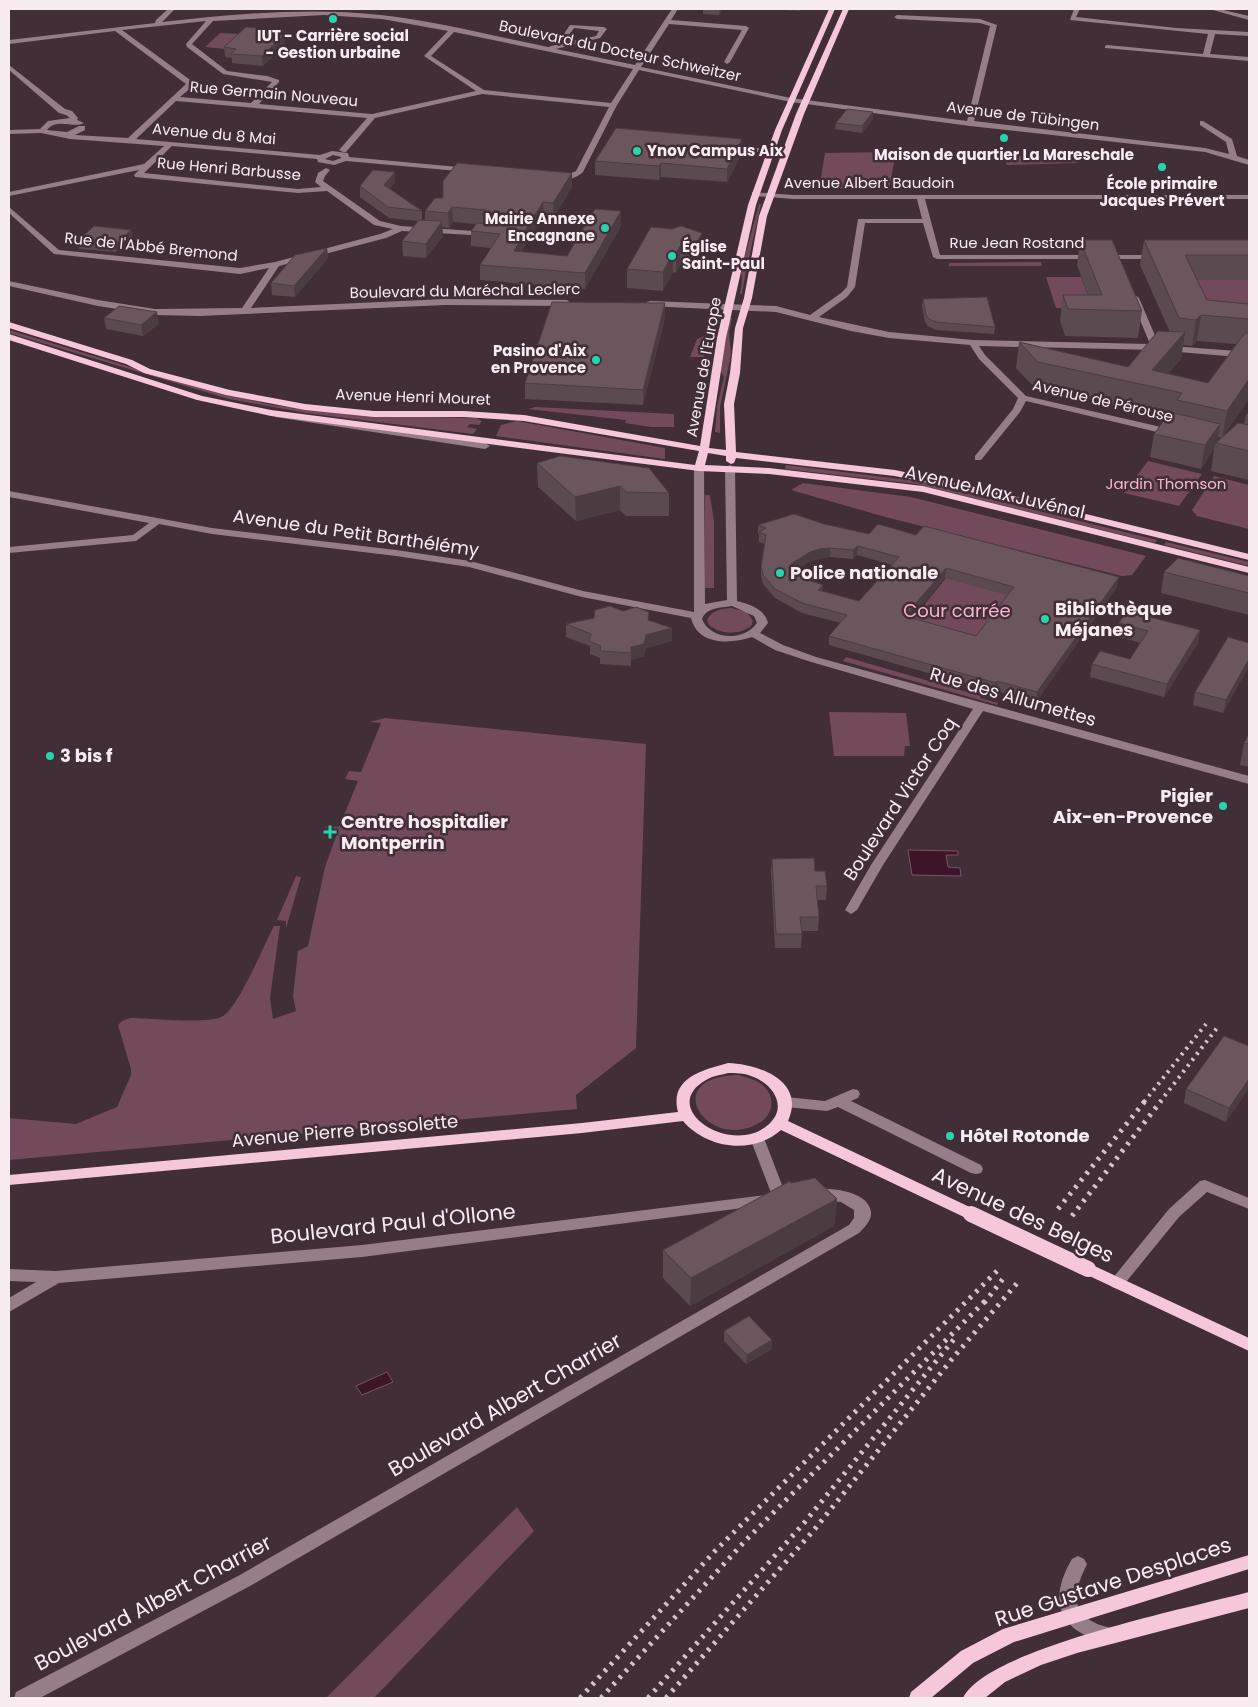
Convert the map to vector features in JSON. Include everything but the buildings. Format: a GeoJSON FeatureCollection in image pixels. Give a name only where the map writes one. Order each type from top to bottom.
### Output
{"type":"FeatureCollection","features":[{"type":"Feature","properties":{"kind":"main road","name":"Avenue de l'Europe"},"geometry":{"type":"LineString","coordinates":[[699,468],[705,449],[717,364],[728,306],[755,194],[785,110],[832,9]]}},
{"type":"Feature","properties":{"kind":"main road","name":"Avenue de l'Europe"},"geometry":{"type":"LineString","coordinates":[[730,468],[729,404],[735,373],[739,328],[746,307],[763,216],[805,102],[846,9]]}},
{"type":"Feature","properties":{"kind":"main road","name":"Avenue Henri Mouret"},"geometry":{"type":"LineString","coordinates":[[9,326],[129,362],[147,371],[229,393],[274,402],[374,414],[464,414],[524,418],[731,454]]}},
{"type":"Feature","properties":{"kind":"main road","name":"Avenue Henri Mouret"},"geometry":{"type":"LineString","coordinates":[[9,337],[200,398],[271,413],[699,468],[730,468]]}},
{"type":"Feature","properties":{"kind":"main road","name":"Avenue Max Juvénal"},"geometry":{"type":"LineString","coordinates":[[731,454],[923,478],[1249,557]]}},
{"type":"Feature","properties":{"kind":"main road","name":"Avenue Max Juvénal"},"geometry":{"type":"LineString","coordinates":[[730,468],[922,489],[1249,570]]}},
{"type":"Feature","properties":{"kind":"main road"},"geometry":{"type":"LineString","coordinates":[[728,1068],[751,1070],[767,1077],[780,1088],[786,1102],[784,1116],[780,1123],[768,1133],[757,1138],[740,1141],[723,1140],[706,1135],[694,1127],[685,1116],[682,1104],[684,1092],[691,1082],[703,1074],[728,1068]]}},
{"type":"Feature","properties":{"kind":"main road","name":"Avenue Pierre Brossolette"},"geometry":{"type":"LineString","coordinates":[[9,1180],[582,1128],[685,1116]]}},
{"type":"Feature","properties":{"kind":"main road","name":"Avenue des Belges"},"geometry":{"type":"LineString","coordinates":[[780,1123],[1249,1345]]}},
{"type":"Feature","properties":{"kind":"main road","name":"Rue Gustave Desplaces"},"geometry":{"type":"LineString","coordinates":[[918,1698],[967,1657],[1009,1635],[1249,1562]]}},
{"type":"Feature","properties":{"kind":"main road"},"geometry":{"type":"LineString","coordinates":[[972,1698],[999,1676],[1036,1659],[1112,1636],[1249,1600]]}},
{"type":"Feature","properties":{"kind":"street"},"geometry":{"type":"LineString","coordinates":[[159,24],[158,21],[172,9]]}},
{"type":"Feature","properties":{"kind":"street"},"geometry":{"type":"LineString","coordinates":[[549,177],[573,176],[579,172],[602,136],[613,104],[675,9]]}},
{"type":"Feature","properties":{"kind":"street"},"geometry":{"type":"LineString","coordinates":[[1077,9],[1072,19],[1249,34]]}},
{"type":"Feature","properties":{"kind":"street"},"geometry":{"type":"LineString","coordinates":[[1212,9],[1249,18]]}},
{"type":"Feature","properties":{"kind":"street","name":"Boulevard du Docteur Schweitzer"},"geometry":{"type":"LineString","coordinates":[[9,42],[159,24],[299,12],[401,16],[452,30],[791,100]]}},
{"type":"Feature","properties":{"kind":"street"},"geometry":{"type":"LineString","coordinates":[[897,17],[980,21],[994,25],[970,124]]}},
{"type":"Feature","properties":{"kind":"street"},"geometry":{"type":"LineString","coordinates":[[210,19],[209,24],[189,44],[225,73],[277,81],[253,106]]}},
{"type":"Feature","properties":{"kind":"street"},"geometry":{"type":"LineString","coordinates":[[667,22],[746,28],[727,62]]}},
{"type":"Feature","properties":{"kind":"street"},"geometry":{"type":"LineString","coordinates":[[546,50],[598,37],[604,29],[572,26],[564,38],[572,43]]}},
{"type":"Feature","properties":{"kind":"street"},"geometry":{"type":"LineString","coordinates":[[116,29],[190,84],[129,141]]}},
{"type":"Feature","properties":{"kind":"street"},"geometry":{"type":"LineString","coordinates":[[452,30],[427,56],[482,92],[613,104]]}},
{"type":"Feature","properties":{"kind":"street"},"geometry":{"type":"LineString","coordinates":[[1206,56],[1212,32]]}},
{"type":"Feature","properties":{"kind":"street"},"geometry":{"type":"LineString","coordinates":[[1107,47],[1249,59]]}},
{"type":"Feature","properties":{"kind":"street","name":"Avenue du 8 Mai"},"geometry":{"type":"LineString","coordinates":[[9,66],[62,111],[69,113],[74,118],[73,121],[80,123],[86,132],[104,138]]}},
{"type":"Feature","properties":{"kind":"street","name":"Rue Germain Nouveau"},"geometry":{"type":"LineString","coordinates":[[174,98],[372,116],[482,92]]}},
{"type":"Feature","properties":{"kind":"street","name":"Avenue de Tübingen"},"geometry":{"type":"LineString","coordinates":[[791,100],[970,124],[1205,150],[1234,157],[1249,163]]}},
{"type":"Feature","properties":{"kind":"street"},"geometry":{"type":"LineString","coordinates":[[44,131],[43,128],[52,123],[62,111]]}},
{"type":"Feature","properties":{"kind":"street"},"geometry":{"type":"LineString","coordinates":[[343,150],[372,116]]}},
{"type":"Feature","properties":{"kind":"street"},"geometry":{"type":"LineString","coordinates":[[9,131],[73,121]]}},
{"type":"Feature","properties":{"kind":"street"},"geometry":{"type":"LineString","coordinates":[[1203,124],[1229,141],[1234,157]]}},
{"type":"Feature","properties":{"kind":"street"},"geometry":{"type":"LineString","coordinates":[[63,135],[76,132],[82,128]]}},
{"type":"Feature","properties":{"kind":"street","name":"Avenue du 8 Mai"},"geometry":{"type":"LineString","coordinates":[[9,131],[44,131],[70,137],[104,138],[321,157],[321,160],[331,163],[345,159],[480,171]]}},
{"type":"Feature","properties":{"kind":"street"},"geometry":{"type":"LineString","coordinates":[[9,194],[147,166],[169,145]]}},
{"type":"Feature","properties":{"kind":"street"},"geometry":{"type":"LineString","coordinates":[[720,147],[769,151]]}},
{"type":"Feature","properties":{"kind":"street","name":"Rue Henri Barbusse"},"geometry":{"type":"LineString","coordinates":[[147,166],[138,175],[298,191],[329,189]]}},
{"type":"Feature","properties":{"kind":"street"},"geometry":{"type":"LineString","coordinates":[[326,170],[321,175],[319,182],[377,223],[401,228],[494,234]]}},
{"type":"Feature","properties":{"kind":"street","name":"Avenue Albert Baudoin"},"geometry":{"type":"LineString","coordinates":[[755,194],[920,197],[1249,197]]}},
{"type":"Feature","properties":{"kind":"street","name":"Rue Jean Rostand"},"geometry":{"type":"LineString","coordinates":[[920,197],[937,257],[1118,260],[1164,257]]}},
{"type":"Feature","properties":{"kind":"street","name":"Rue de l'Abbé Bremond"},"geometry":{"type":"LineString","coordinates":[[9,209],[57,252],[240,271],[276,264],[384,236],[401,228]]}},
{"type":"Feature","properties":{"kind":"street"},"geometry":{"type":"LineString","coordinates":[[813,317],[844,296],[851,286],[860,221],[926,221]]}},
{"type":"Feature","properties":{"kind":"street"},"geometry":{"type":"LineString","coordinates":[[244,311],[276,264]]}},
{"type":"Feature","properties":{"kind":"street","name":"Boulevard du Maréchal Leclerc"},"geometry":{"type":"LineString","coordinates":[[9,284],[98,303],[155,312],[244,311],[445,302],[579,303]]}},
{"type":"Feature","properties":{"kind":"street"},"geometry":{"type":"LineString","coordinates":[[1132,292],[1156,347]]}},
{"type":"Feature","properties":{"kind":"street"},"geometry":{"type":"LineString","coordinates":[[643,304],[776,309],[857,329]]}},
{"type":"Feature","properties":{"kind":"street"},"geometry":{"type":"LineString","coordinates":[[746,307],[821,324],[889,335],[973,343],[1156,347],[1249,354]]}},
{"type":"Feature","properties":{"kind":"street","name":"Avenue de Pérouse"},"geometry":{"type":"LineString","coordinates":[[973,343],[982,356],[1023,398],[1184,435]]}},
{"type":"Feature","properties":{"kind":"street"},"geometry":{"type":"LineString","coordinates":[[978,458],[1017,410],[1023,398]]}},
{"type":"Feature","properties":{"kind":"street"},"geometry":{"type":"LineString","coordinates":[[271,413],[285,418],[485,446]]}},
{"type":"Feature","properties":{"kind":"street"},"geometry":{"type":"LineString","coordinates":[[698,614],[713,605],[732,603],[747,606],[760,616],[761,622],[759,628],[753,634],[738,638],[717,638],[699,629],[695,622],[698,614],[699,468]]}},
{"type":"Feature","properties":{"kind":"street"},"geometry":{"type":"LineString","coordinates":[[730,468],[732,603]]}},
{"type":"Feature","properties":{"kind":"street","name":"Avenue du Petit Barthélémy"},"geometry":{"type":"LineString","coordinates":[[9,494],[212,531],[396,553],[470,564],[582,594],[698,614]]}},
{"type":"Feature","properties":{"kind":"street"},"geometry":{"type":"LineString","coordinates":[[9,550],[136,538],[156,522]]}},
{"type":"Feature","properties":{"kind":"street","name":"Rue des Allumettes"},"geometry":{"type":"LineString","coordinates":[[753,634],[769,643]]}},
{"type":"Feature","properties":{"kind":"street","name":"Rue des Allumettes"},"geometry":{"type":"LineString","coordinates":[[738,638],[769,643],[980,708],[1249,780]]}},
{"type":"Feature","properties":{"kind":"street","name":"Boulevard Victor Coq"},"geometry":{"type":"LineString","coordinates":[[851,910],[877,865],[980,708]]}},
{"type":"Feature","properties":{"kind":"street"},"geometry":{"type":"LineString","coordinates":[[786,1102],[827,1106],[853,1094]]}},
{"type":"Feature","properties":{"kind":"street"},"geometry":{"type":"LineString","coordinates":[[839,1101],[976,1169]]}},
{"type":"Feature","properties":{"kind":"street"},"geometry":{"type":"LineString","coordinates":[[757,1138],[780,1198]]}},
{"type":"Feature","properties":{"kind":"street"},"geometry":{"type":"LineString","coordinates":[[1117,1283],[1174,1213],[1205,1185],[1249,1204]]}},
{"type":"Feature","properties":{"kind":"street","name":"Boulevard Albert Charrier"},"geometry":{"type":"LineString","coordinates":[[22,1698],[244,1581],[854,1229],[861,1223],[864,1216],[860,1206],[842,1195],[825,1193],[780,1198]]}},
{"type":"Feature","properties":{"kind":"street","name":"Boulevard Paul d'Ollone"},"geometry":{"type":"LineString","coordinates":[[9,1276],[56,1277],[362,1251],[780,1198]]}},
{"type":"Feature","properties":{"kind":"street"},"geometry":{"type":"LineString","coordinates":[[9,1306],[56,1277]]}},
{"type":"Feature","properties":{"kind":"street"},"geometry":{"type":"LineString","coordinates":[[1078,1564],[1069,1581],[1067,1594],[1073,1615],[1082,1625],[1097,1633],[1112,1636]]}},
{"type":"Feature","properties":{"kind":"green space"},"geometry":{"type":"Polygon","coordinates":[[[220,33],[240,34],[225,49],[205,47],[220,33]]]}},
{"type":"Feature","properties":{"kind":"green space"},"geometry":{"type":"Polygon","coordinates":[[[1071,151],[1078,163],[1007,165],[1000,152],[1071,151]]]}},
{"type":"Feature","properties":{"kind":"green space"},"geometry":{"type":"Polygon","coordinates":[[[896,152],[889,189],[819,189],[825,153],[896,152]]]}},
{"type":"Feature","properties":{"kind":"green space"},"geometry":{"type":"Polygon","coordinates":[[[759,204],[761,204],[742,294],[740,294],[741,271],[759,204]]]}},
{"type":"Feature","properties":{"kind":"green space"},"geometry":{"type":"Polygon","coordinates":[[[1041,262],[1042,266],[949,266],[949,263],[1041,262]]]}},
{"type":"Feature","properties":{"kind":"green space"},"geometry":{"type":"Polygon","coordinates":[[[1046,277],[1081,277],[1092,306],[1063,303],[1064,308],[1056,308],[1046,277]]]}},
{"type":"Feature","properties":{"kind":"green space"},"geometry":{"type":"Polygon","coordinates":[[[1181,280],[1249,280],[1249,330],[1203,326],[1181,280]]]}},
{"type":"Feature","properties":{"kind":"green space"},"geometry":{"type":"Polygon","coordinates":[[[730,318],[732,318],[729,332],[731,355],[720,407],[720,433],[715,432],[717,407],[724,377],[720,370],[730,318]]]}},
{"type":"Feature","properties":{"kind":"green space"},"geometry":{"type":"Polygon","coordinates":[[[9,330],[199,388],[272,405],[372,416],[476,418],[482,421],[479,425],[470,424],[467,427],[477,429],[473,434],[306,413],[229,399],[9,333],[9,330]]]}},
{"type":"Feature","properties":{"kind":"green space"},"geometry":{"type":"Polygon","coordinates":[[[709,334],[704,357],[690,357],[697,339],[709,334]]]}},
{"type":"Feature","properties":{"kind":"green space"},"geometry":{"type":"Polygon","coordinates":[[[535,407],[674,414],[674,427],[651,427],[625,423],[626,420],[528,409],[535,407]]]}},
{"type":"Feature","properties":{"kind":"green space"},"geometry":{"type":"Polygon","coordinates":[[[517,421],[665,448],[665,459],[496,436],[501,425],[517,421]]]}},
{"type":"Feature","properties":{"kind":"green space","name":"Jardin Thomson"},"geometry":{"type":"Polygon","coordinates":[[[1148,461],[1202,474],[1179,506],[1124,493],[1148,461]]]}},
{"type":"Feature","properties":{"kind":"green space"},"geometry":{"type":"Polygon","coordinates":[[[786,465],[916,481],[1157,540],[1155,543],[916,484],[785,469],[786,465]]]}},
{"type":"Feature","properties":{"kind":"green space"},"geometry":{"type":"Polygon","coordinates":[[[1214,476],[1249,485],[1249,529],[1197,516],[1192,510],[1214,476]]]}},
{"type":"Feature","properties":{"kind":"green space"},"geometry":{"type":"Polygon","coordinates":[[[803,483],[911,497],[1146,556],[1132,575],[1122,576],[889,518],[791,490],[803,483]]]}},
{"type":"Feature","properties":{"kind":"green space"},"geometry":{"type":"Polygon","coordinates":[[[705,495],[710,495],[714,522],[714,588],[705,588],[705,495]]]}},
{"type":"Feature","properties":{"kind":"green space"},"geometry":{"type":"Polygon","coordinates":[[[1166,542],[1249,562],[1249,566],[1164,545],[1166,542]]]}},
{"type":"Feature","properties":{"kind":"green space","name":"Cour carrée"},"geometry":{"type":"Polygon","coordinates":[[[946,578],[1013,596],[975,645],[907,626],[946,578]]]}},
{"type":"Feature","properties":{"kind":"green space"},"geometry":{"type":"Polygon","coordinates":[[[731,608],[747,612],[753,621],[751,626],[741,631],[730,633],[719,631],[709,625],[707,620],[711,614],[731,608]]]}},
{"type":"Feature","properties":{"kind":"green space"},"geometry":{"type":"Polygon","coordinates":[[[846,657],[981,696],[980,698],[998,703],[997,705],[843,661],[846,657]]]}},
{"type":"Feature","properties":{"kind":"green space"},"geometry":{"type":"Polygon","coordinates":[[[829,712],[906,713],[910,746],[905,746],[904,756],[834,756],[829,712]]]}},
{"type":"Feature","properties":{"kind":"green space"},"geometry":{"type":"Polygon","coordinates":[[[385,718],[646,744],[636,1048],[576,1095],[577,1109],[9,1160],[9,1118],[76,1124],[117,1107],[131,1075],[131,1069],[118,1025],[122,1021],[130,1018],[205,1020],[223,1016],[244,988],[274,926],[280,926],[270,998],[273,1019],[296,1011],[293,996],[298,951],[308,946],[325,867],[338,831],[325,830],[326,826],[339,827],[358,781],[345,779],[349,771],[361,772],[381,723],[369,722],[385,718]]]}},
{"type":"Feature","properties":{"kind":"green space"},"geometry":{"type":"Polygon","coordinates":[[[296,876],[301,877],[286,928],[286,921],[277,920],[296,876]]]}},
{"type":"Feature","properties":{"kind":"green space"},"geometry":{"type":"Polygon","coordinates":[[[738,1075],[755,1080],[769,1093],[771,1109],[768,1115],[759,1123],[740,1130],[723,1128],[709,1122],[699,1111],[696,1099],[700,1088],[714,1079],[738,1075]]]}},
{"type":"Feature","properties":{"kind":"green space"},"geometry":{"type":"Polygon","coordinates":[[[517,1507],[534,1531],[374,1698],[327,1697],[517,1507]]]}},
{"type":"Feature","properties":{"kind":"shaded area"},"geometry":{"type":"Polygon","coordinates":[[[908,850],[958,851],[958,855],[946,855],[948,867],[960,868],[961,876],[912,875],[908,850]]]}},
{"type":"Feature","properties":{"kind":"shaded area"},"geometry":{"type":"Polygon","coordinates":[[[387,1372],[393,1382],[362,1395],[356,1386],[387,1372]]]}},
{"type":"Feature","properties":{"kind":"railway"},"geometry":{"type":"LineString","coordinates":[[1144,1102],[1206,1024]]}},
{"type":"Feature","properties":{"kind":"railway"},"geometry":{"type":"LineString","coordinates":[[1160,1102],[1217,1028]]}},
{"type":"Feature","properties":{"kind":"railway"},"geometry":{"type":"LineString","coordinates":[[1058,1209],[1145,1101]]}},
{"type":"Feature","properties":{"kind":"railway"},"geometry":{"type":"LineString","coordinates":[[1072,1216],[1161,1101]]}},
{"type":"Feature","properties":{"kind":"railway"},"geometry":{"type":"LineString","coordinates":[[580,1698],[715,1551],[997,1271]]}},
{"type":"Feature","properties":{"kind":"railway"},"geometry":{"type":"LineString","coordinates":[[988,1298],[1006,1275]]}},
{"type":"Feature","properties":{"kind":"railway"},"geometry":{"type":"LineString","coordinates":[[666,1698],[814,1530],[952,1359],[1018,1282]]}},
{"type":"Feature","properties":{"kind":"railway"},"geometry":{"type":"LineString","coordinates":[[601,1698],[745,1541],[988,1298]]}},
{"type":"Feature","properties":{"kind":"railway"},"geometry":{"type":"LineString","coordinates":[[984,1303],[988,1298]]}},
{"type":"Feature","properties":{"kind":"railway"},"geometry":{"type":"LineString","coordinates":[[648,1698],[804,1523],[955,1338]]}},
{"type":"Feature","properties":{"kind":"place","name":"IUT - Carrière social - Gestion urbaine"},"geometry":{"type":"Point","coordinates":[333,19]}},
{"type":"Feature","properties":{"kind":"place","name":"Maison de quartier La Mareschale"},"geometry":{"type":"Point","coordinates":[1004,138]}},
{"type":"Feature","properties":{"kind":"place","name":"Ynov Campus Aix"},"geometry":{"type":"Point","coordinates":[637,151]}},
{"type":"Feature","properties":{"kind":"place","name":"École primaire Jacques Prévert"},"geometry":{"type":"Point","coordinates":[1162,167]}},
{"type":"Feature","properties":{"kind":"place","name":"Mairie Annexe Encagnane"},"geometry":{"type":"Point","coordinates":[605,228]}},
{"type":"Feature","properties":{"kind":"place","name":"Église Saint-Paul"},"geometry":{"type":"Point","coordinates":[672,256]}},
{"type":"Feature","properties":{"kind":"place","name":"Pasino d'Aix en Provence"},"geometry":{"type":"Point","coordinates":[596,360]}},
{"type":"Feature","properties":{"kind":"place","name":"Police nationale"},"geometry":{"type":"Point","coordinates":[780,573]}},
{"type":"Feature","properties":{"kind":"place","name":"Bibliothèque Méjanes"},"geometry":{"type":"Point","coordinates":[1045,619]}},
{"type":"Feature","properties":{"kind":"place","name":"3 bis f"},"geometry":{"type":"Point","coordinates":[50,756]}},
{"type":"Feature","properties":{"kind":"place","name":"Pigier Aix-en-Provence"},"geometry":{"type":"Point","coordinates":[1223,806]}},
{"type":"Feature","properties":{"kind":"place","name":"Centre hospitalier Montperrin"},"geometry":{"type":"Point","coordinates":[330,832]}},
{"type":"Feature","properties":{"kind":"place","name":"Hôtel Rotonde"},"geometry":{"type":"Point","coordinates":[950,1136]}}]}
